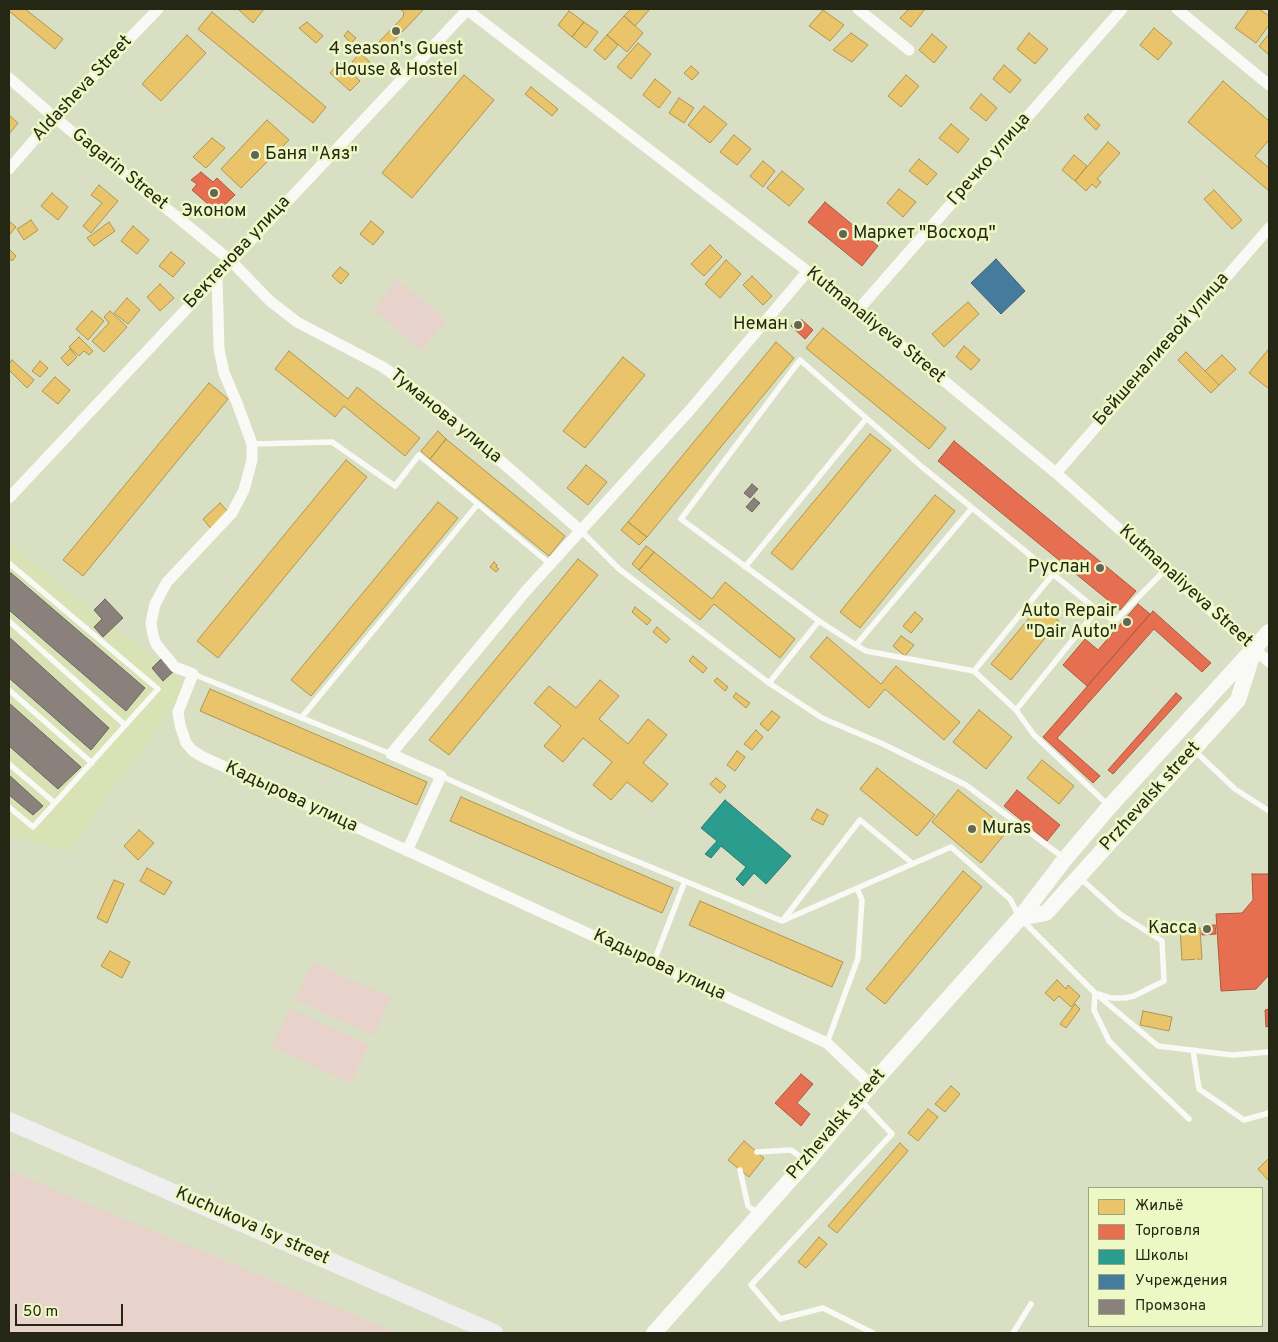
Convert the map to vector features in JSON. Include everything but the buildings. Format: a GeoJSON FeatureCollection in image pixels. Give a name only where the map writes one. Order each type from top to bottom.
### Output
{"type":"FeatureCollection","features":[{"type":"Feature","properties":{"kind":"main road","name":"Przhevalsk street"},"geometry":{"type":"LineString","coordinates":[[654,1333],[759,1215],[870,1085],[1020,918],[1065,859],[1110,806],[1269,632]]}},
{"type":"Feature","properties":{"kind":"main road","name":"Przhevalsk street"},"geometry":{"type":"LineString","coordinates":[[1020,918],[1046,913],[1238,700],[1254,649]]}},
{"type":"Feature","properties":{"kind":"main road","name":"Kuchukova Isy street"},"geometry":{"type":"LineString","coordinates":[[9,1121],[494,1333]]}},
{"type":"Feature","properties":{"kind":"street","name":"Aldasheva Street"},"geometry":{"type":"LineString","coordinates":[[9,169],[54,117],[158,9]]}},
{"type":"Feature","properties":{"kind":"street","name":"Kutmanaliyeva Street"},"geometry":{"type":"LineString","coordinates":[[467,9],[858,310],[1056,473],[1269,662]]}},
{"type":"Feature","properties":{"kind":"street","name":"Бектенова улица"},"geometry":{"type":"LineString","coordinates":[[9,498],[467,9]]}},
{"type":"Feature","properties":{"kind":"street"},"geometry":{"type":"LineString","coordinates":[[858,9],[909,50]]}},
{"type":"Feature","properties":{"kind":"street","name":"Гречко улица"},"geometry":{"type":"LineString","coordinates":[[858,310],[1122,9]]}},
{"type":"Feature","properties":{"kind":"street"},"geometry":{"type":"LineString","coordinates":[[1177,9],[1269,85]]}},
{"type":"Feature","properties":{"kind":"street","name":"Gagarin Street"},"geometry":{"type":"LineString","coordinates":[[9,78],[231,261]]}},
{"type":"Feature","properties":{"kind":"street","name":"Бейшеналиевой улица"},"geometry":{"type":"LineString","coordinates":[[1056,473],[1269,228]]}},
{"type":"Feature","properties":{"kind":"street","name":"Туманова улица"},"geometry":{"type":"LineString","coordinates":[[231,261],[270,301],[297,322],[384,367],[442,410],[581,531]]}},
{"type":"Feature","properties":{"kind":"street"},"geometry":{"type":"LineString","coordinates":[[408,851],[441,776],[390,754],[525,592],[690,410],[807,272]]}},
{"type":"Feature","properties":{"kind":"street"},"geometry":{"type":"LineString","coordinates":[[193,674],[175,667],[156,644],[152,635],[151,623],[155,604],[167,582],[232,514],[244,490],[252,460],[252,444],[224,374],[219,349],[217,276]]}},
{"type":"Feature","properties":{"kind":"street","name":"Кадырова улица"},"geometry":{"type":"LineString","coordinates":[[193,674],[178,712],[186,743],[193,751],[827,1043],[870,1085]]}},
{"type":"Feature","properties":{"kind":"lane"},"geometry":{"type":"LineString","coordinates":[[1110,806],[1034,735],[1016,710],[974,670],[866,651],[856,646],[681,519],[800,360],[921,466],[1097,610],[1116,621],[1165,570]]}},
{"type":"Feature","properties":{"kind":"lane"},"geometry":{"type":"LineString","coordinates":[[745,567],[866,418]]}},
{"type":"Feature","properties":{"kind":"lane"},"geometry":{"type":"LineString","coordinates":[[252,444],[332,442],[395,486],[419,455],[550,564]]}},
{"type":"Feature","properties":{"kind":"lane"},"geometry":{"type":"LineString","coordinates":[[301,718],[478,504]]}},
{"type":"Feature","properties":{"kind":"lane"},"geometry":{"type":"LineString","coordinates":[[856,646],[972,508]]}},
{"type":"Feature","properties":{"kind":"lane"},"geometry":{"type":"LineString","coordinates":[[581,531],[618,568],[769,683],[822,718],[883,744],[966,785],[1065,859]]}},
{"type":"Feature","properties":{"kind":"lane"},"geometry":{"type":"LineString","coordinates":[[9,566],[10,564],[158,689],[33,826],[9,807]]}},
{"type":"Feature","properties":{"kind":"lane"},"geometry":{"type":"LineString","coordinates":[[974,670],[1053,574]]}},
{"type":"Feature","properties":{"kind":"lane"},"geometry":{"type":"LineString","coordinates":[[1016,710],[1097,610]]}},
{"type":"Feature","properties":{"kind":"lane"},"geometry":{"type":"LineString","coordinates":[[9,621],[125,726]]}},
{"type":"Feature","properties":{"kind":"lane"},"geometry":{"type":"LineString","coordinates":[[769,683],[819,621]]}},
{"type":"Feature","properties":{"kind":"lane"},"geometry":{"type":"LineString","coordinates":[[193,674],[390,754]]}},
{"type":"Feature","properties":{"kind":"lane"},"geometry":{"type":"LineString","coordinates":[[9,690],[92,763]]}},
{"type":"Feature","properties":{"kind":"lane"},"geometry":{"type":"LineString","coordinates":[[1194,750],[1235,789],[1269,811]]}},
{"type":"Feature","properties":{"kind":"lane"},"geometry":{"type":"LineString","coordinates":[[9,764],[55,804]]}},
{"type":"Feature","properties":{"kind":"lane"},"geometry":{"type":"LineString","coordinates":[[441,776],[575,836],[782,921],[951,846],[1010,899],[1020,918],[1069,968],[1095,993],[1158,1046],[1232,1055],[1269,1052]]}},
{"type":"Feature","properties":{"kind":"lane"},"geometry":{"type":"LineString","coordinates":[[782,921],[860,820],[912,863]]}},
{"type":"Feature","properties":{"kind":"lane"},"geometry":{"type":"LineString","coordinates":[[1078,877],[1120,914],[1162,941],[1164,981],[1134,996],[1125,998],[1111,998],[1095,993]]}},
{"type":"Feature","properties":{"kind":"lane"},"geometry":{"type":"LineString","coordinates":[[654,964],[685,881]]}},
{"type":"Feature","properties":{"kind":"lane"},"geometry":{"type":"LineString","coordinates":[[827,1043],[858,958],[862,900],[857,888]]}},
{"type":"Feature","properties":{"kind":"lane"},"geometry":{"type":"LineString","coordinates":[[1095,993],[1094,1010],[1108,1041],[1189,1120]]}},
{"type":"Feature","properties":{"kind":"lane"},"geometry":{"type":"LineString","coordinates":[[1193,1050],[1199,1089],[1244,1120],[1269,1113]]}},
{"type":"Feature","properties":{"kind":"lane"},"geometry":{"type":"LineString","coordinates":[[859,1099],[892,1134],[751,1286],[780,1319],[823,1308],[873,1333]]}},
{"type":"Feature","properties":{"kind":"lane"},"geometry":{"type":"LineString","coordinates":[[757,1152],[791,1150],[806,1161]]}},
{"type":"Feature","properties":{"kind":"lane"},"geometry":{"type":"LineString","coordinates":[[740,1170],[748,1206],[759,1215]]}},
{"type":"Feature","properties":{"kind":"lane"},"geometry":{"type":"LineString","coordinates":[[1013,1333],[1031,1304]]}},
{"type":"Feature","properties":{"kind":"path"},"geometry":{"type":"LineString","coordinates":[[404,382],[481,342],[545,312],[598,296],[644,276],[675,246],[738,218]]}},
{"type":"Feature","properties":{"kind":"path"},"geometry":{"type":"LineString","coordinates":[[769,318],[801,348],[844,299]]}},
{"type":"Feature","properties":{"kind":"path"},"geometry":{"type":"LineString","coordinates":[[802,608],[972,405]]}},
{"type":"Feature","properties":{"kind":"path"},"geometry":{"type":"LineString","coordinates":[[419,455],[423,441],[442,410]]}},
{"type":"Feature","properties":{"kind":"path"},"geometry":{"type":"LineString","coordinates":[[236,692],[395,486]]}},
{"type":"Feature","properties":{"kind":"path"},"geometry":{"type":"LineString","coordinates":[[441,776],[618,568],[655,534],[681,519]]}},
{"type":"Feature","properties":{"kind":"path"},"geometry":{"type":"LineString","coordinates":[[1250,708],[1269,725]]}},
{"type":"Feature","properties":{"kind":"path"},"geometry":{"type":"LineString","coordinates":[[860,820],[833,796],[867,737]]}},
{"type":"Feature","properties":{"kind":"path"},"geometry":{"type":"LineString","coordinates":[[1130,904],[1269,751]]}},
{"type":"Feature","properties":{"kind":"path"},"geometry":{"type":"LineString","coordinates":[[1157,822],[1205,859],[1269,855]]}},
{"type":"Feature","properties":{"kind":"path"},"geometry":{"type":"LineString","coordinates":[[1150,831],[1196,869],[1198,908],[1196,928]]}},
{"type":"Feature","properties":{"kind":"path"},"geometry":{"type":"LineString","coordinates":[[1196,869],[1205,859]]}},
{"type":"Feature","properties":{"kind":"path"},"geometry":{"type":"LineString","coordinates":[[1201,864],[1246,908]]}},
{"type":"Feature","properties":{"kind":"path"},"geometry":{"type":"LineString","coordinates":[[1069,968],[1120,914]]}},
{"type":"Feature","properties":{"kind":"path"},"geometry":{"type":"LineString","coordinates":[[1196,959],[1203,1006],[1253,1002],[1269,986]]}},
{"type":"Feature","properties":{"kind":"path"},"geometry":{"type":"LineString","coordinates":[[1253,1002],[1258,1053]]}},
{"type":"Feature","properties":{"kind":"path"},"geometry":{"type":"LineString","coordinates":[[24,1333],[87,1180]]}},
{"type":"Feature","properties":{"kind":"path"},"geometry":{"type":"LineString","coordinates":[[1263,1315],[1269,1304]]}},
{"type":"Feature","properties":{"kind":"shaded area"},"geometry":{"type":"Polygon","coordinates":[[[397,280],[446,320],[422,350],[373,310],[397,280]]]}},
{"type":"Feature","properties":{"kind":"shaded area"},"geometry":{"type":"Polygon","coordinates":[[[9,543],[186,684],[70,852],[9,835],[9,543]]]}},
{"type":"Feature","properties":{"kind":"shaded area"},"geometry":{"type":"Polygon","coordinates":[[[313,962],[391,998],[374,1036],[295,1000],[313,962]]]}},
{"type":"Feature","properties":{"kind":"shaded area"},"geometry":{"type":"Polygon","coordinates":[[[290,1008],[369,1045],[351,1083],[272,1047],[290,1008]]]}},
{"type":"Feature","properties":{"kind":"shaded area"},"geometry":{"type":"Polygon","coordinates":[[[9,1171],[398,1333],[9,1333],[9,1171]]]}},
{"type":"Feature","properties":{"kind":"place","name":"4 season's Guest House & Hostel"},"geometry":{"type":"Point","coordinates":[396,31]}},
{"type":"Feature","properties":{"kind":"place","name":"Баня \"Аяз\""},"geometry":{"type":"Point","coordinates":[255,155]}},
{"type":"Feature","properties":{"kind":"place","name":"Эконом"},"geometry":{"type":"Point","coordinates":[214,193]}},
{"type":"Feature","properties":{"kind":"place","name":"Маркет \"Восход\""},"geometry":{"type":"Point","coordinates":[843,234]}},
{"type":"Feature","properties":{"kind":"place","name":"Неман"},"geometry":{"type":"Point","coordinates":[798,325]}},
{"type":"Feature","properties":{"kind":"place","name":"Руслан"},"geometry":{"type":"Point","coordinates":[1100,568]}},
{"type":"Feature","properties":{"kind":"place","name":"Auto Repair \"Dair Auto\""},"geometry":{"type":"Point","coordinates":[1127,622]}},
{"type":"Feature","properties":{"kind":"place","name":"Muras"},"geometry":{"type":"Point","coordinates":[972,829]}},
{"type":"Feature","properties":{"kind":"place","name":"Касса"},"geometry":{"type":"Point","coordinates":[1207,929]}}]}
